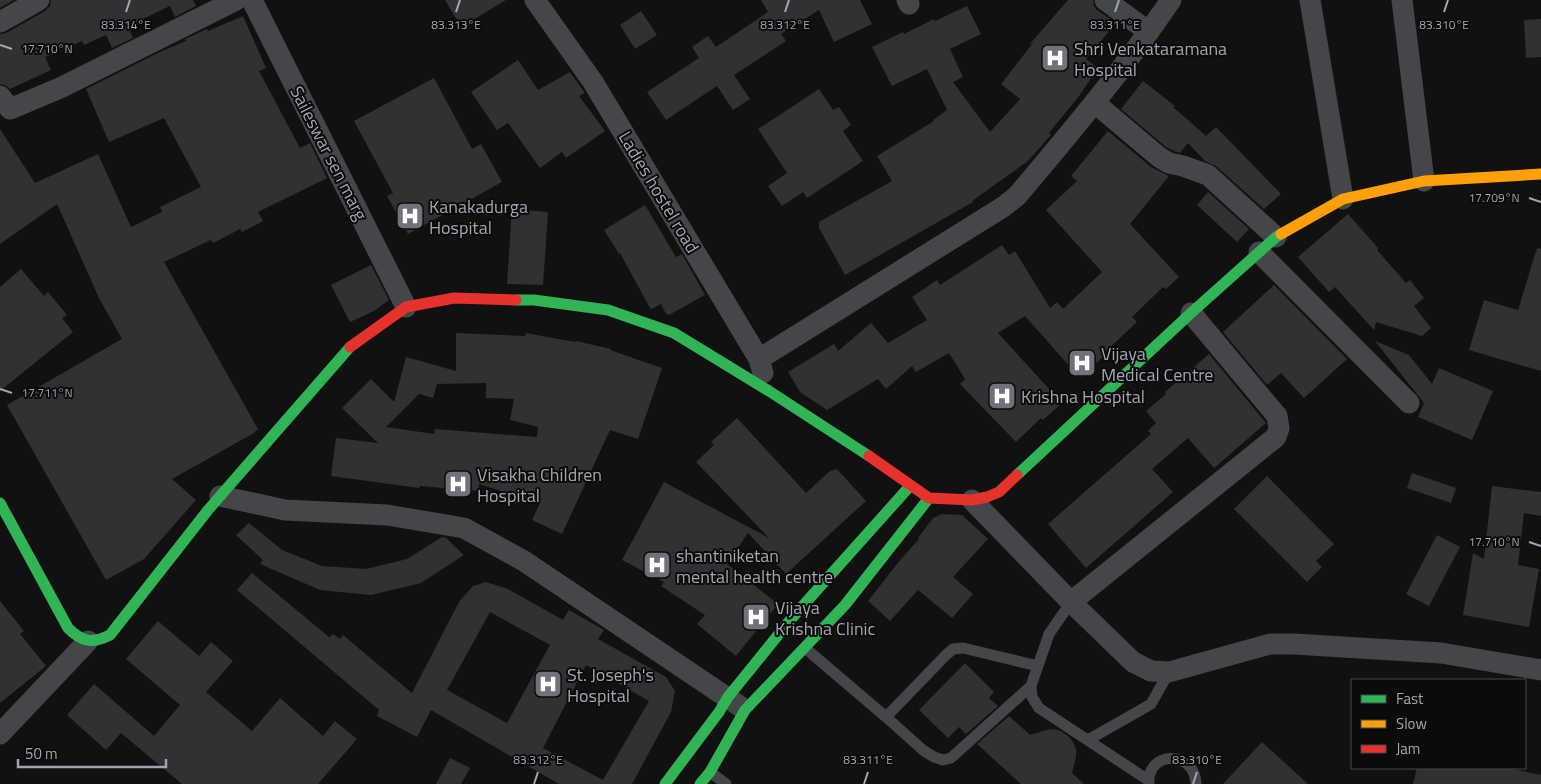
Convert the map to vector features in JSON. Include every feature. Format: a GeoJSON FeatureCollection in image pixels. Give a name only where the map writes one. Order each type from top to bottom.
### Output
{"type":"FeatureCollection","features":[{"type":"Feature","properties":{"kind":"street"},"geometry":{"type":"LineString","coordinates":[[0,22],[39,0]]}},
{"type":"Feature","properties":{"kind":"street"},"geometry":{"type":"LineString","coordinates":[[5,102],[60,88],[236,0]]}},
{"type":"Feature","properties":{"kind":"street","name":"Saileswar sen marg"},"geometry":{"type":"LineString","coordinates":[[252,0],[406,307]]}},
{"type":"Feature","properties":{"kind":"street","name":"Ladies hostel road"},"geometry":{"type":"LineString","coordinates":[[535,0],[593,82],[759,359],[768,391]]}},
{"type":"Feature","properties":{"kind":"street"},"geometry":{"type":"LineString","coordinates":[[1106,0],[1149,32]]}},
{"type":"Feature","properties":{"kind":"street"},"geometry":{"type":"LineString","coordinates":[[759,359],[1017,196],[1096,102],[1171,0]]}},
{"type":"Feature","properties":{"kind":"street"},"geometry":{"type":"LineString","coordinates":[[1310,0],[1344,199]]}},
{"type":"Feature","properties":{"kind":"street"},"geometry":{"type":"LineString","coordinates":[[1402,0],[1424,181]]}},
{"type":"Feature","properties":{"kind":"street"},"geometry":{"type":"LineString","coordinates":[[1096,102],[1159,157],[1169,163],[1183,166],[1208,176],[1276,237]]}},
{"type":"Feature","properties":{"kind":"street"},"geometry":{"type":"LineString","coordinates":[[0,503],[68,628],[76,637],[88,641],[102,640],[110,635],[220,496],[346,350],[406,307],[454,298],[534,300],[608,310],[674,333],[849,442],[929,498],[972,500],[987,497],[999,492],[1191,313],[1276,237],[1344,199],[1424,181],[1541,174]]}},
{"type":"Feature","properties":{"kind":"street"},"geometry":{"type":"LineString","coordinates":[[1259,252],[1408,403]]}},
{"type":"Feature","properties":{"kind":"street"},"geometry":{"type":"LineString","coordinates":[[1071,602],[1276,437],[1279,428],[1277,416],[1191,313]]}},
{"type":"Feature","properties":{"kind":"street"},"geometry":{"type":"LineString","coordinates":[[700,784],[699,763],[719,712],[728,696],[791,618],[858,546],[910,486]]}},
{"type":"Feature","properties":{"kind":"street"},"geometry":{"type":"LineString","coordinates":[[220,496],[285,510],[387,515],[464,528],[524,561],[728,696],[745,710]]}},
{"type":"Feature","properties":{"kind":"street"},"geometry":{"type":"LineString","coordinates":[[665,784],[699,763],[745,710],[845,605],[929,498]]}},
{"type":"Feature","properties":{"kind":"street"},"geometry":{"type":"LineString","coordinates":[[972,500],[1071,602],[1134,662],[1151,671],[1169,672],[1270,644],[1441,653],[1541,670]]}},
{"type":"Feature","properties":{"kind":"street"},"geometry":{"type":"LineString","coordinates":[[0,734],[88,641]]}},
{"type":"Feature","properties":{"kind":"lane"},"geometry":{"type":"LineString","coordinates":[[1071,602],[1049,634],[1031,686],[1032,697],[1039,708],[1148,782],[1150,772],[1154,766],[1167,758],[1175,758],[1189,765],[1196,778],[1196,784]]}},
{"type":"Feature","properties":{"kind":"lane"},"geometry":{"type":"LineString","coordinates":[[805,648],[886,716],[924,751],[943,760],[952,758],[1031,686]]}},
{"type":"Feature","properties":{"kind":"lane"},"geometry":{"type":"LineString","coordinates":[[886,716],[953,649],[963,648],[1038,666]]}},
{"type":"Feature","properties":{"kind":"lane"},"geometry":{"type":"LineString","coordinates":[[1088,740],[1151,704],[1169,672]]}},
{"type":"Feature","properties":{"kind":"lane"},"geometry":{"type":"LineString","coordinates":[[699,763],[726,784]]}},
{"type":"Feature","properties":{"kind":"building"},"geometry":{"type":"Polygon","coordinates":[[[0,0],[14,0],[0,8],[0,0]]]}},
{"type":"Feature","properties":{"kind":"building"},"geometry":{"type":"Polygon","coordinates":[[[51,0],[193,0],[196,6],[175,17],[170,6],[128,26],[133,38],[112,48],[106,35],[84,45],[82,41],[45,57],[51,70],[10,89],[0,84],[0,34],[6,33],[45,11],[50,6],[51,0]]]}},
{"type":"Feature","properties":{"kind":"building"},"geometry":{"type":"Polygon","coordinates":[[[445,0],[506,0],[461,27],[445,0]]]}},
{"type":"Feature","properties":{"kind":"building"},"geometry":{"type":"Polygon","coordinates":[[[761,0],[860,0],[872,24],[834,42],[819,10],[781,34],[786,41],[734,75],[750,99],[733,110],[717,86],[666,120],[647,92],[699,58],[692,47],[708,36],[716,47],[768,12],[761,0]]]}},
{"type":"Feature","properties":{"kind":"building"},"geometry":{"type":"Polygon","coordinates":[[[1068,0],[1093,0],[1097,10],[1116,23],[1086,59],[1098,68],[1079,96],[1049,133],[1051,135],[1028,161],[973,202],[845,275],[819,228],[819,222],[892,181],[877,156],[934,121],[947,110],[927,69],[892,86],[872,47],[967,6],[981,34],[950,49],[963,77],[953,82],[990,132],[1020,99],[1001,84],[1033,43],[1029,45],[1068,0]]]}},
{"type":"Feature","properties":{"kind":"building"},"geometry":{"type":"Polygon","coordinates":[[[641,11],[657,35],[635,49],[620,25],[641,11]]]}},
{"type":"Feature","properties":{"kind":"building"},"geometry":{"type":"Polygon","coordinates":[[[243,16],[266,68],[259,71],[300,148],[310,143],[327,178],[258,212],[263,221],[242,232],[240,229],[213,243],[211,240],[164,262],[258,429],[172,479],[196,500],[144,559],[106,580],[7,405],[122,339],[99,298],[57,204],[0,244],[0,129],[35,183],[98,154],[131,227],[162,212],[160,207],[201,187],[164,118],[109,142],[86,89],[186,41],[185,39],[243,16]]]}},
{"type":"Feature","properties":{"kind":"building"},"geometry":{"type":"Polygon","coordinates":[[[1541,19],[1541,57],[1526,58],[1524,20],[1541,19]]]}},
{"type":"Feature","properties":{"kind":"building"},"geometry":{"type":"Polygon","coordinates":[[[518,60],[538,90],[570,72],[585,93],[579,96],[605,131],[566,158],[562,152],[540,168],[508,123],[497,130],[471,92],[518,60]]]}},
{"type":"Feature","properties":{"kind":"building"},"geometry":{"type":"Polygon","coordinates":[[[434,78],[472,149],[481,144],[502,182],[408,234],[387,196],[393,193],[354,121],[434,78]]]}},
{"type":"Feature","properties":{"kind":"building"},"geometry":{"type":"Polygon","coordinates":[[[1143,81],[1175,106],[1173,107],[1206,136],[1216,127],[1281,194],[1264,209],[1216,166],[1205,161],[1188,143],[1180,153],[1166,147],[1121,109],[1143,81]]]}},
{"type":"Feature","properties":{"kind":"building"},"geometry":{"type":"Polygon","coordinates":[[[819,89],[833,110],[839,107],[851,125],[843,131],[863,161],[807,198],[803,192],[782,206],[768,186],[787,173],[758,129],[819,89]]]}},
{"type":"Feature","properties":{"kind":"building"},"geometry":{"type":"Polygon","coordinates":[[[1108,131],[1151,167],[1169,176],[1130,224],[1179,277],[1166,289],[1163,287],[1132,317],[1137,322],[1080,378],[1025,316],[998,333],[1062,403],[1043,420],[1041,418],[1016,442],[960,384],[965,379],[949,353],[916,372],[912,366],[886,389],[878,379],[827,410],[800,392],[788,372],[834,344],[838,351],[871,323],[888,343],[927,320],[912,297],[937,280],[940,285],[1002,245],[1009,255],[1015,251],[1050,308],[1057,302],[1063,309],[1102,272],[1046,210],[1077,181],[1071,176],[1108,131]]]}},
{"type":"Feature","properties":{"kind":"building"},"geometry":{"type":"Polygon","coordinates":[[[1208,192],[1249,229],[1237,242],[1197,205],[1208,192]]]}},
{"type":"Feature","properties":{"kind":"building"},"geometry":{"type":"Polygon","coordinates":[[[645,205],[676,257],[682,254],[705,295],[669,315],[666,314],[661,304],[652,309],[650,308],[620,253],[604,230],[645,205]]]}},
{"type":"Feature","properties":{"kind":"building"},"geometry":{"type":"Polygon","coordinates":[[[512,209],[548,212],[543,285],[507,284],[512,209]]]}},
{"type":"Feature","properties":{"kind":"building"},"geometry":{"type":"Polygon","coordinates":[[[1348,214],[1406,283],[1410,280],[1424,298],[1414,306],[1431,328],[1422,336],[1376,322],[1374,330],[1335,287],[1329,292],[1298,257],[1348,214]]]}},
{"type":"Feature","properties":{"kind":"building"},"geometry":{"type":"Polygon","coordinates":[[[1537,248],[1541,249],[1541,371],[1469,350],[1484,300],[1518,310],[1537,248]]]}},
{"type":"Feature","properties":{"kind":"building"},"geometry":{"type":"Polygon","coordinates":[[[371,265],[389,300],[374,311],[350,322],[331,285],[371,265]]]}},
{"type":"Feature","properties":{"kind":"building"},"geometry":{"type":"Polygon","coordinates":[[[21,269],[44,296],[48,292],[67,315],[62,318],[73,332],[0,391],[0,287],[21,269]]]}},
{"type":"Feature","properties":{"kind":"building"},"geometry":{"type":"Polygon","coordinates":[[[1274,285],[1347,359],[1304,398],[1281,373],[1267,385],[1223,332],[1274,285]]]}},
{"type":"Feature","properties":{"kind":"building"},"geometry":{"type":"Polygon","coordinates":[[[456,333],[525,336],[526,333],[576,341],[611,349],[662,368],[638,439],[610,430],[562,534],[532,520],[540,503],[479,484],[479,491],[420,486],[419,488],[331,476],[336,438],[378,443],[342,408],[371,379],[394,402],[406,357],[456,371],[456,333]],[[486,383],[437,384],[433,398],[419,394],[386,427],[434,434],[435,429],[537,437],[538,427],[510,420],[514,399],[486,398],[486,383]]]}},
{"type":"Feature","properties":{"kind":"building"},"geometry":{"type":"Polygon","coordinates":[[[1375,341],[1409,355],[1432,384],[1439,368],[1493,391],[1472,440],[1418,417],[1424,403],[1375,341]]]}},
{"type":"Feature","properties":{"kind":"building"},"geometry":{"type":"Polygon","coordinates":[[[1209,354],[1266,423],[1214,468],[1188,438],[1152,469],[1173,492],[1086,568],[1048,524],[1151,434],[1148,431],[1156,423],[1146,411],[1209,354]]]}},
{"type":"Feature","properties":{"kind":"building"},"geometry":{"type":"Polygon","coordinates":[[[737,418],[806,493],[830,471],[837,469],[866,501],[786,574],[748,533],[727,564],[778,604],[736,656],[697,624],[705,615],[661,586],[664,582],[622,560],[664,482],[769,538],[696,462],[714,445],[711,442],[737,418]]]}},
{"type":"Feature","properties":{"kind":"building"},"geometry":{"type":"Polygon","coordinates":[[[1412,473],[1456,488],[1451,503],[1407,488],[1412,473]]]}},
{"type":"Feature","properties":{"kind":"building"},"geometry":{"type":"Polygon","coordinates":[[[1267,476],[1334,544],[1316,561],[1322,567],[1307,582],[1234,509],[1267,476]]]}},
{"type":"Feature","properties":{"kind":"building"},"geometry":{"type":"Polygon","coordinates":[[[1492,486],[1541,492],[1541,516],[1524,513],[1518,565],[1539,569],[1529,627],[1463,615],[1473,553],[1484,559],[1492,486]]]}},
{"type":"Feature","properties":{"kind":"building"},"geometry":{"type":"Polygon","coordinates":[[[942,514],[962,515],[988,539],[953,577],[973,594],[952,618],[918,590],[890,621],[868,601],[919,539],[933,518],[942,514]]]}},
{"type":"Feature","properties":{"kind":"building"},"geometry":{"type":"Polygon","coordinates":[[[249,523],[282,550],[322,566],[366,569],[407,559],[442,537],[446,538],[464,555],[421,583],[371,595],[320,590],[260,564],[263,560],[236,535],[249,523]]]}},
{"type":"Feature","properties":{"kind":"building"},"geometry":{"type":"Polygon","coordinates":[[[1437,535],[1460,547],[1429,606],[1406,594],[1437,535]]]}},
{"type":"Feature","properties":{"kind":"building"},"geometry":{"type":"Polygon","coordinates":[[[252,573],[329,637],[333,634],[340,639],[343,635],[412,693],[459,602],[473,586],[486,582],[508,589],[563,620],[569,610],[604,630],[598,639],[666,677],[675,691],[671,712],[632,784],[559,784],[431,710],[417,737],[377,716],[379,710],[237,590],[252,573]],[[490,612],[447,690],[507,723],[550,645],[490,612]],[[586,665],[543,748],[603,780],[649,701],[586,665]]]}},
{"type":"Feature","properties":{"kind":"building"},"geometry":{"type":"Polygon","coordinates":[[[0,601],[24,631],[20,634],[46,666],[0,703],[0,601]]]}},
{"type":"Feature","properties":{"kind":"building"},"geometry":{"type":"Polygon","coordinates":[[[158,621],[199,656],[211,642],[233,661],[206,692],[252,731],[280,698],[323,736],[335,721],[357,739],[318,784],[182,784],[121,733],[106,750],[67,715],[94,684],[154,736],[180,705],[126,659],[158,621]]]}},
{"type":"Feature","properties":{"kind":"building"},"geometry":{"type":"Polygon","coordinates":[[[965,663],[994,692],[989,698],[998,706],[966,734],[959,727],[948,738],[919,710],[965,663]]]}},
{"type":"Feature","properties":{"kind":"building"},"geometry":{"type":"Polygon","coordinates":[[[1009,716],[1030,735],[1054,729],[1061,731],[1069,737],[1076,749],[1072,773],[1084,784],[1021,784],[977,744],[1009,716]]]}},
{"type":"Feature","properties":{"kind":"building"},"geometry":{"type":"Polygon","coordinates":[[[1262,742],[1308,784],[1223,784],[1262,742]]]}},
{"type":"Feature","properties":{"kind":"building"},"geometry":{"type":"Polygon","coordinates":[[[450,758],[470,768],[461,784],[436,784],[450,758]]]}},
{"type":"Feature","properties":{"kind":"building"},"geometry":{"type":"Polygon","coordinates":[[[1417,769],[1513,769],[1541,775],[1541,784],[1413,784],[1417,769]]]}},
{"type":"Feature","properties":{"kind":"traffic: fast"},"geometry":{"type":"LineString","coordinates":[[1017,475],[1191,313],[1281,234]]}},
{"type":"Feature","properties":{"kind":"traffic: fast"},"geometry":{"type":"LineString","coordinates":[[516,300],[534,300],[608,310],[674,333],[769,391],[869,456]]}},
{"type":"Feature","properties":{"kind":"traffic: fast"},"geometry":{"type":"LineString","coordinates":[[0,503],[68,628],[83,639],[98,640],[104,638],[110,635],[208,510],[350,347]]}},
{"type":"Feature","properties":{"kind":"traffic: fast"},"geometry":{"type":"LineString","coordinates":[[665,784],[719,712],[728,697],[791,619],[910,486]]}},
{"type":"Feature","properties":{"kind":"traffic: fast"},"geometry":{"type":"LineString","coordinates":[[700,784],[710,772],[745,710],[845,605],[929,498]]}},
{"type":"Feature","properties":{"kind":"traffic: slow"},"geometry":{"type":"LineString","coordinates":[[1281,234],[1343,199],[1424,181],[1541,174]]}},
{"type":"Feature","properties":{"kind":"traffic: jam"},"geometry":{"type":"LineString","coordinates":[[350,347],[406,307],[454,298],[516,300]]}},
{"type":"Feature","properties":{"kind":"traffic: jam"},"geometry":{"type":"LineString","coordinates":[[869,456],[929,498],[972,500],[987,497],[999,492],[1017,475]]}},
{"type":"Feature","properties":{"kind":"place","name":"Shri Venkataramana Hospital"},"geometry":{"type":"Point","coordinates":[1055,58]}},
{"type":"Feature","properties":{"kind":"place","name":"Kanakadurga Hospital"},"geometry":{"type":"Point","coordinates":[410,216]}},
{"type":"Feature","properties":{"kind":"place","name":"Vijaya Medical Centre"},"geometry":{"type":"Point","coordinates":[1082,363]}},
{"type":"Feature","properties":{"kind":"place","name":"Krishna Hospital"},"geometry":{"type":"Point","coordinates":[1002,396]}},
{"type":"Feature","properties":{"kind":"place","name":"Visakha Children Hospital"},"geometry":{"type":"Point","coordinates":[458,484]}},
{"type":"Feature","properties":{"kind":"place","name":"shantiniketan mental health centre"},"geometry":{"type":"Point","coordinates":[657,565]}},
{"type":"Feature","properties":{"kind":"place","name":"Vijaya Krishna Clinic"},"geometry":{"type":"Point","coordinates":[756,617]}},
{"type":"Feature","properties":{"kind":"place","name":"St. Joseph's Hospital"},"geometry":{"type":"Point","coordinates":[548,684]}}]}
